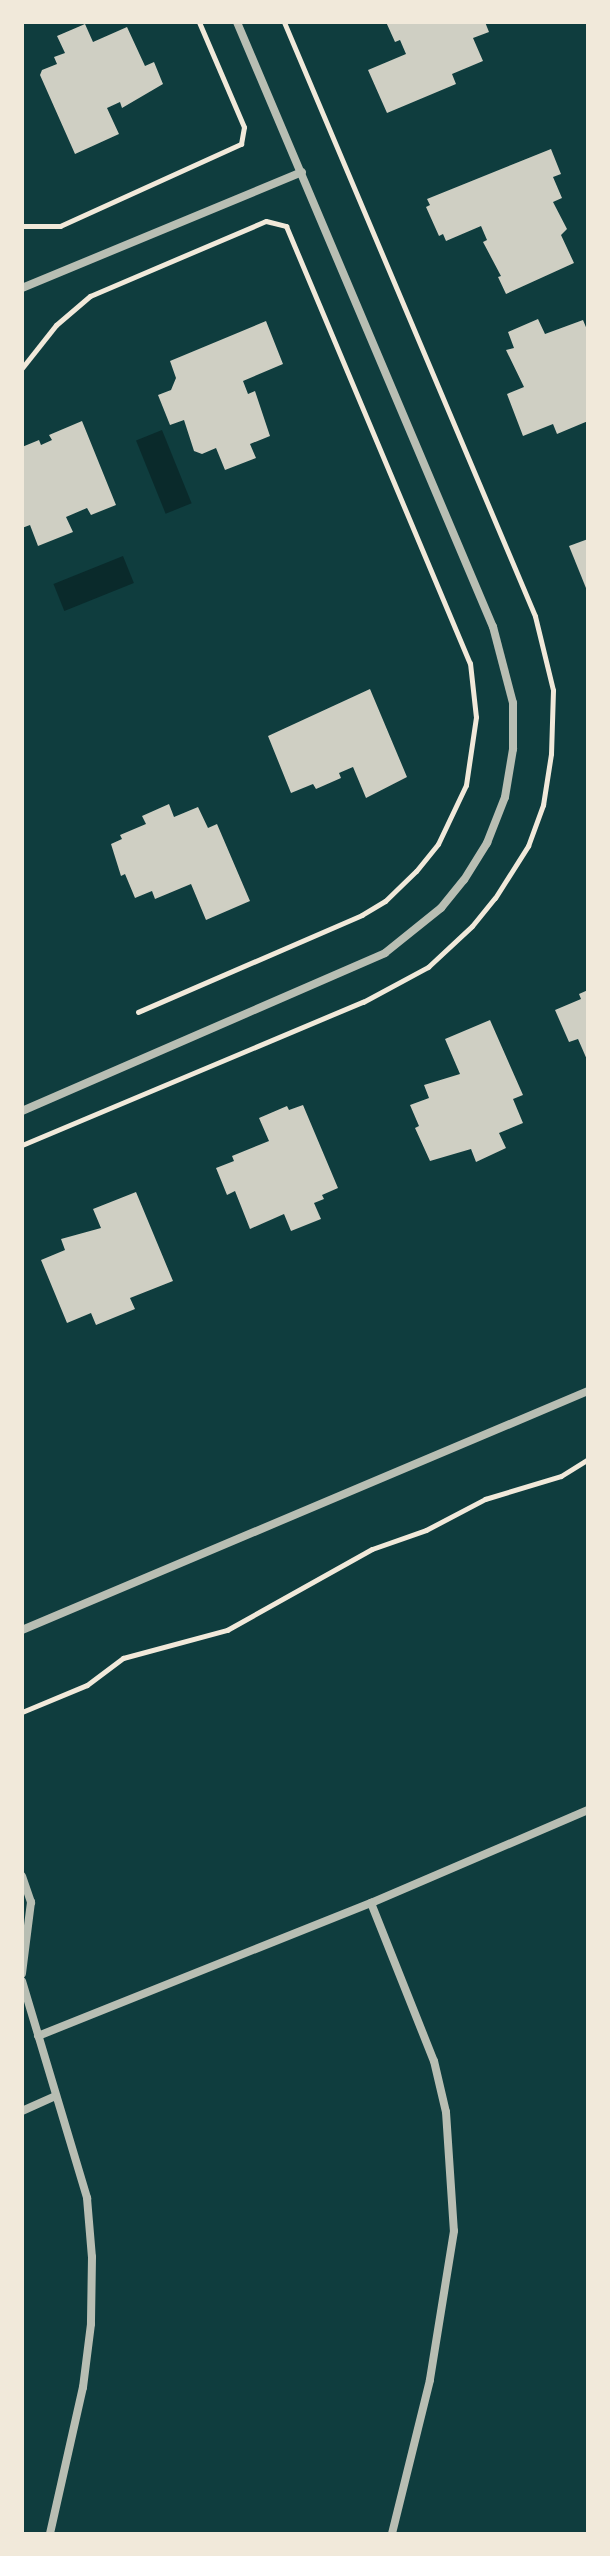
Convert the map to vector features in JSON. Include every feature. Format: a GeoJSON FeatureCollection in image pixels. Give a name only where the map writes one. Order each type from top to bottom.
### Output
{"type":"FeatureCollection","features":[{"type":"Feature","properties":{"kind":"street"},"geometry":{"type":"LineString","coordinates":[[22,1111],[385,953],[441,908],[464,880],[487,843],[505,797],[513,749],[513,703],[493,627],[237,22]]}},
{"type":"Feature","properties":{"kind":"street"},"geometry":{"type":"LineString","coordinates":[[22,288],[302,172]]}},
{"type":"Feature","properties":{"kind":"street"},"geometry":{"type":"LineString","coordinates":[[22,1630],[588,1391]]}},
{"type":"Feature","properties":{"kind":"street"},"geometry":{"type":"LineString","coordinates":[[38,2036],[371,1903],[588,1810]]}},
{"type":"Feature","properties":{"kind":"street"},"geometry":{"type":"LineString","coordinates":[[22,1876],[31,1902],[22,1973]]}},
{"type":"Feature","properties":{"kind":"street"},"geometry":{"type":"LineString","coordinates":[[371,1903],[434,2061],[447,2127],[454,2231],[430,2380],[392,2534]]}},
{"type":"Feature","properties":{"kind":"street"},"geometry":{"type":"LineString","coordinates":[[22,1981],[27,2012],[38,2036],[87,2198],[91,2284],[83,2387],[50,2534]]}},
{"type":"Feature","properties":{"kind":"street"},"geometry":{"type":"LineString","coordinates":[[22,2111],[56,2096]]}},
{"type":"Feature","properties":{"kind":"path"},"geometry":{"type":"LineString","coordinates":[[22,226],[60,226],[241,144],[244,127],[199,22]]}},
{"type":"Feature","properties":{"kind":"path"},"geometry":{"type":"LineString","coordinates":[[22,1145],[363,1002],[428,967],[472,926],[495,898],[528,846],[543,805],[551,754],[553,690],[535,616],[284,22]]}},
{"type":"Feature","properties":{"kind":"path"},"geometry":{"type":"LineString","coordinates":[[22,368],[31,361],[56,325],[90,296],[266,221],[286,226],[470,663],[476,717],[466,785],[438,844],[416,871],[385,901],[362,915],[138,1012]]}},
{"type":"Feature","properties":{"kind":"path"},"geometry":{"type":"LineString","coordinates":[[22,1712],[87,1685],[123,1658],[227,1630],[372,1549],[426,1530],[485,1499],[561,1476],[588,1459]]}},
{"type":"Feature","properties":{"kind":"water"},"geometry":{"type":"Polygon","coordinates":[[[162,430],[192,503],[166,514],[136,440],[162,430]]]}},
{"type":"Feature","properties":{"kind":"water"},"geometry":{"type":"Polygon","coordinates":[[[123,556],[134,583],[64,611],[53,584],[123,556]]]}},
{"type":"Feature","properties":{"kind":"building"},"geometry":{"type":"Polygon","coordinates":[[[386,22],[485,22],[489,32],[473,38],[483,61],[452,74],[456,84],[387,113],[368,70],[406,54],[400,40],[395,42],[386,22]]]}},
{"type":"Feature","properties":{"kind":"building"},"geometry":{"type":"Polygon","coordinates":[[[85,24],[93,42],[127,27],[145,66],[154,62],[163,84],[122,108],[120,102],[107,108],[119,134],[75,154],[40,75],[42,70],[57,64],[54,57],[65,53],[57,36],[85,24]]]}},
{"type":"Feature","properties":{"kind":"building"},"geometry":{"type":"Polygon","coordinates":[[[551,149],[561,174],[553,177],[562,198],[553,202],[567,229],[561,235],[574,263],[506,294],[498,277],[501,276],[483,242],[487,240],[481,226],[446,241],[443,234],[439,236],[426,207],[430,205],[427,199],[551,149]]]}},
{"type":"Feature","properties":{"kind":"building"},"geometry":{"type":"Polygon","coordinates":[[[538,319],[545,334],[583,320],[588,332],[588,421],[557,434],[553,424],[523,436],[507,394],[524,387],[506,350],[514,348],[508,332],[538,319]]]}},
{"type":"Feature","properties":{"kind":"building"},"geometry":{"type":"Polygon","coordinates":[[[266,321],[283,364],[243,381],[248,394],[255,391],[270,436],[250,444],[256,458],[225,470],[216,448],[202,454],[194,451],[184,420],[170,425],[158,395],[171,390],[176,378],[170,361],[266,321]]]}},
{"type":"Feature","properties":{"kind":"building"},"geometry":{"type":"Polygon","coordinates":[[[82,421],[116,505],[91,515],[87,508],[66,517],[73,532],[38,546],[30,525],[22,528],[22,447],[39,440],[41,445],[52,440],[49,435],[82,421]]]}},
{"type":"Feature","properties":{"kind":"building"},"geometry":{"type":"Polygon","coordinates":[[[588,539],[588,593],[569,546],[588,539]]]}},
{"type":"Feature","properties":{"kind":"building"},"geometry":{"type":"Polygon","coordinates":[[[370,689],[407,777],[366,798],[353,767],[339,773],[341,778],[316,789],[313,784],[291,793],[268,736],[370,689]]]}},
{"type":"Feature","properties":{"kind":"building"},"geometry":{"type":"Polygon","coordinates":[[[169,804],[174,817],[198,807],[208,828],[217,824],[250,901],[206,920],[191,884],[155,899],[152,891],[135,898],[125,874],[121,876],[111,844],[122,839],[120,835],[146,824],[142,816],[169,804]]]}},
{"type":"Feature","properties":{"kind":"building"},"geometry":{"type":"Polygon","coordinates":[[[588,990],[588,1062],[578,1039],[569,1042],[555,1010],[581,999],[579,994],[588,990]]]}},
{"type":"Feature","properties":{"kind":"building"},"geometry":{"type":"Polygon","coordinates":[[[490,1020],[523,1095],[513,1099],[523,1123],[499,1133],[506,1148],[476,1162],[471,1149],[430,1161],[415,1128],[419,1126],[410,1105],[429,1098],[424,1085],[460,1074],[445,1039],[490,1020]]]}},
{"type":"Feature","properties":{"kind":"building"},"geometry":{"type":"Polygon","coordinates":[[[303,1105],[338,1188],[322,1195],[324,1199],[314,1203],[321,1219],[291,1231],[284,1214],[250,1229],[235,1191],[227,1195],[216,1168],[234,1161],[232,1156],[269,1141],[259,1118],[287,1106],[289,1110],[303,1105]]]}},
{"type":"Feature","properties":{"kind":"building"},"geometry":{"type":"Polygon","coordinates":[[[136,1192],[173,1281],[130,1298],[135,1309],[96,1325],[91,1313],[67,1323],[41,1260],[65,1250],[61,1239],[101,1228],[93,1209],[136,1192]]]}}]}
